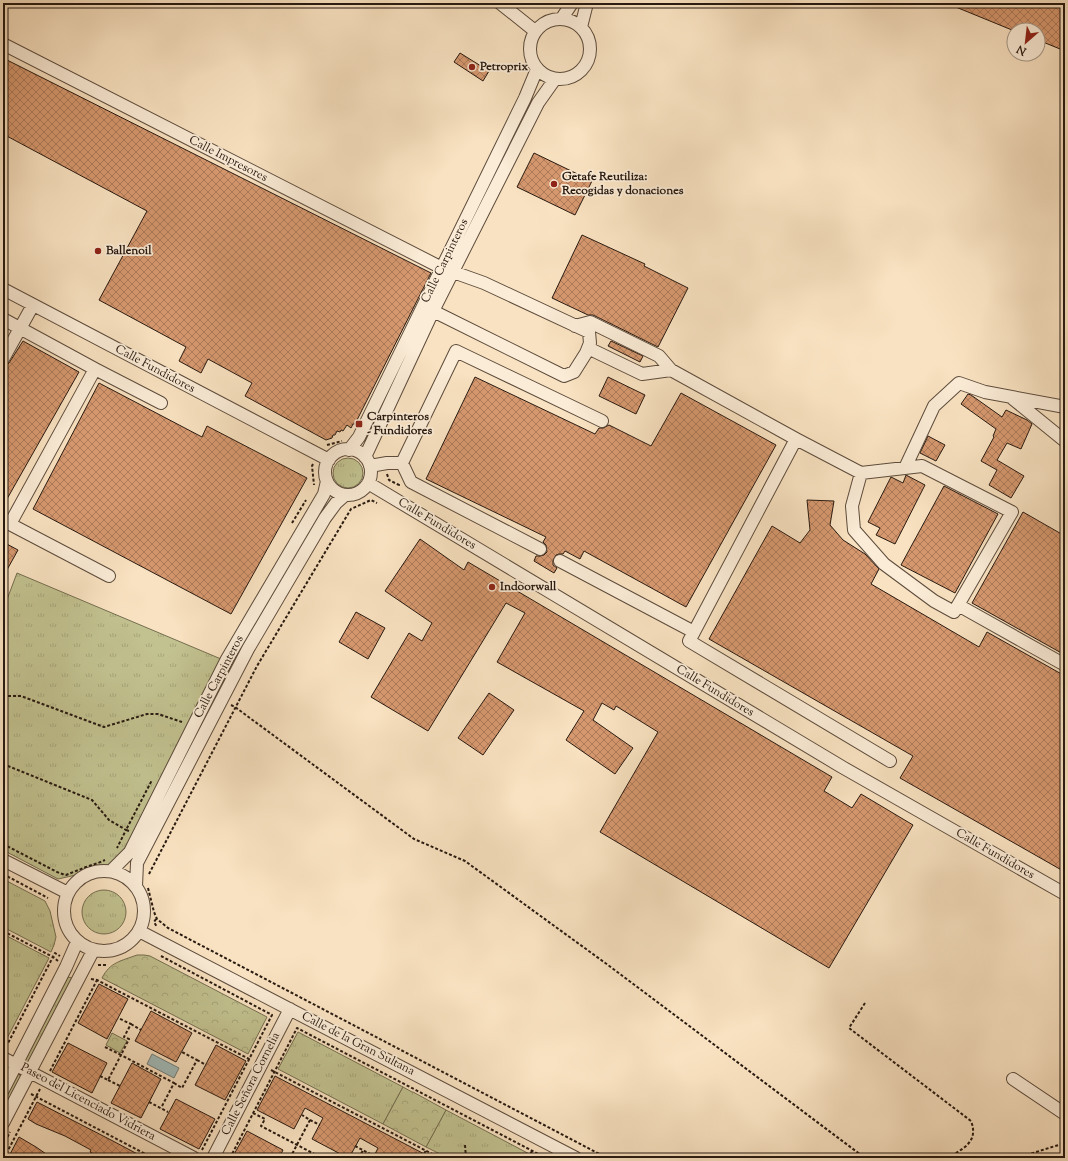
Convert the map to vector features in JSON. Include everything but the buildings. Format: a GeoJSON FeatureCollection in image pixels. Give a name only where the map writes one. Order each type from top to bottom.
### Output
{"type":"FeatureCollection","features":[{"type":"Feature","properties":{"kind":"street"},"geometry":{"type":"LineString","coordinates":[[500,3],[535,31]]}},
{"type":"Feature","properties":{"kind":"street"},"geometry":{"type":"LineString","coordinates":[[562,18],[572,3]]}},
{"type":"Feature","properties":{"kind":"street"},"geometry":{"type":"LineString","coordinates":[[582,27],[587,3]]}},
{"type":"Feature","properties":{"kind":"street"},"geometry":{"type":"LineString","coordinates":[[562,18],[572,21],[582,27],[589,38],[591,49],[589,59],[580,72],[571,78],[560,80],[545,76],[536,69],[530,54],[530,44],[535,31],[543,24],[562,18]]}},
{"type":"Feature","properties":{"kind":"street","name":"Calle Impresores"},"geometry":{"type":"LineString","coordinates":[[3,44],[447,270],[484,283],[589,332],[590,343],[588,348]]}},
{"type":"Feature","properties":{"kind":"street","name":"Calle Carpinteros"},"geometry":{"type":"LineString","coordinates":[[367,461],[433,311],[447,270],[525,98],[536,69]]}},
{"type":"Feature","properties":{"kind":"street","name":"Calle Carpinteros"},"geometry":{"type":"LineString","coordinates":[[349,450],[359,437],[447,270],[538,103],[555,79]]}},
{"type":"Feature","properties":{"kind":"street","name":"Calle Fundidores"},"geometry":{"type":"LineString","coordinates":[[3,289],[329,460]]}},
{"type":"Feature","properties":{"kind":"street"},"geometry":{"type":"LineString","coordinates":[[3,359],[33,305]]}},
{"type":"Feature","properties":{"kind":"street"},"geometry":{"type":"LineString","coordinates":[[433,311],[564,376],[574,372],[588,348],[642,374],[671,370]]}},
{"type":"Feature","properties":{"kind":"street"},"geometry":{"type":"LineString","coordinates":[[3,318],[95,369],[161,403]]}},
{"type":"Feature","properties":{"kind":"street"},"geometry":{"type":"LineString","coordinates":[[575,326],[590,322],[659,356],[671,370],[796,439],[862,472],[922,466],[1012,512],[954,612],[934,601],[884,564],[854,530],[852,506],[862,472]]}},
{"type":"Feature","properties":{"kind":"street"},"geometry":{"type":"LineString","coordinates":[[402,463],[456,351],[602,422]]}},
{"type":"Feature","properties":{"kind":"street"},"geometry":{"type":"LineString","coordinates":[[95,369],[7,522],[109,576]]}},
{"type":"Feature","properties":{"kind":"street"},"geometry":{"type":"LineString","coordinates":[[905,468],[934,406],[960,382],[985,392],[1065,408]]}},
{"type":"Feature","properties":{"kind":"street"},"geometry":{"type":"LineString","coordinates":[[1010,396],[1065,441]]}},
{"type":"Feature","properties":{"kind":"street"},"geometry":{"type":"LineString","coordinates":[[796,439],[689,642],[890,761]]}},
{"type":"Feature","properties":{"kind":"street"},"geometry":{"type":"LineString","coordinates":[[349,450],[358,452],[367,461],[371,473],[368,483],[362,490],[357,493],[345,495],[334,490],[327,481],[325,470],[329,460],[334,454],[349,450]]}},
{"type":"Feature","properties":{"kind":"street"},"geometry":{"type":"LineString","coordinates":[[367,461],[402,463]]}},
{"type":"Feature","properties":{"kind":"street"},"geometry":{"type":"LineString","coordinates":[[402,463],[411,482],[540,549]]}},
{"type":"Feature","properties":{"kind":"street","name":"Calle Carpinteros"},"geometry":{"type":"LineString","coordinates":[[111,871],[130,852],[228,659],[324,494],[327,481]]}},
{"type":"Feature","properties":{"kind":"street","name":"Calle Fundidores"},"geometry":{"type":"LineString","coordinates":[[368,483],[842,767],[1065,894]]}},
{"type":"Feature","properties":{"kind":"street","name":"Calle Carpinteros"},"geometry":{"type":"LineString","coordinates":[[142,886],[137,863],[248,649],[325,518],[345,495]]}},
{"type":"Feature","properties":{"kind":"street"},"geometry":{"type":"LineString","coordinates":[[560,561],[694,632]]}},
{"type":"Feature","properties":{"kind":"street"},"geometry":{"type":"LineString","coordinates":[[958,605],[1065,665]]}},
{"type":"Feature","properties":{"kind":"street"},"geometry":{"type":"LineString","coordinates":[[3,860],[68,893]]}},
{"type":"Feature","properties":{"kind":"street"},"geometry":{"type":"LineString","coordinates":[[111,871],[142,886],[140,894],[144,908],[139,931],[127,944],[112,951],[93,950],[77,942],[66,926],[63,910],[68,893],[73,884],[92,872],[111,871]]}},
{"type":"Feature","properties":{"kind":"street","name":"Calle de la Gran Sultana"},"geometry":{"type":"LineString","coordinates":[[139,931],[576,1158]]}},
{"type":"Feature","properties":{"kind":"street"},"geometry":{"type":"LineString","coordinates":[[3,1090],[66,967],[77,942]]}},
{"type":"Feature","properties":{"kind":"street"},"geometry":{"type":"LineString","coordinates":[[3,1123],[93,950]]}},
{"type":"Feature","properties":{"kind":"street","name":"Calle Señora Cornelia"},"geometry":{"type":"LineString","coordinates":[[213,1158],[290,1009]]}},
{"type":"Feature","properties":{"kind":"street","name":"Paseo del Licenciado Vidriera"},"geometry":{"type":"LineString","coordinates":[[4,1054],[16,1064],[45,1080],[196,1157]]}},
{"type":"Feature","properties":{"kind":"street"},"geometry":{"type":"LineString","coordinates":[[1013,1079],[1065,1114]]}},
{"type":"Feature","properties":{"kind":"path"},"geometry":{"type":"LineString","coordinates":[[3,696],[21,696],[104,727],[147,714],[158,714],[182,722]]}},
{"type":"Feature","properties":{"kind":"path"},"geometry":{"type":"LineString","coordinates":[[222,700],[236,707],[414,839],[465,861],[615,970],[865,1158]]}},
{"type":"Feature","properties":{"kind":"path"},"geometry":{"type":"LineString","coordinates":[[3,764],[92,800],[110,820],[126,830],[116,851]]}},
{"type":"Feature","properties":{"kind":"path"},"geometry":{"type":"LineString","coordinates":[[3,844],[59,874],[66,875],[107,859]]}},
{"type":"Feature","properties":{"kind":"path"},"geometry":{"type":"LineString","coordinates":[[147,880],[151,870]]}},
{"type":"Feature","properties":{"kind":"path"},"geometry":{"type":"LineString","coordinates":[[3,874],[48,898]]}},
{"type":"Feature","properties":{"kind":"path"},"geometry":{"type":"LineString","coordinates":[[142,886],[157,919],[168,928],[607,1158]]}},
{"type":"Feature","properties":{"kind":"path"},"geometry":{"type":"LineString","coordinates":[[3,931],[53,957],[66,967]]}},
{"type":"Feature","properties":{"kind":"path"},"geometry":{"type":"LineString","coordinates":[[166,945],[160,956],[272,1015],[196,1157]]}},
{"type":"Feature","properties":{"kind":"path"},"geometry":{"type":"LineString","coordinates":[[4,1054],[55,953]]}},
{"type":"Feature","properties":{"kind":"path"},"geometry":{"type":"LineString","coordinates":[[95,969],[98,965],[107,965]]}},
{"type":"Feature","properties":{"kind":"path"},"geometry":{"type":"LineString","coordinates":[[4,1158],[97,980]]}},
{"type":"Feature","properties":{"kind":"path"},"geometry":{"type":"LineString","coordinates":[[865,1003],[850,1028],[971,1121],[974,1129],[969,1143],[961,1150],[946,1158]]}},
{"type":"Feature","properties":{"kind":"path"},"geometry":{"type":"LineString","coordinates":[[118,1018],[141,1030]]}},
{"type":"Feature","properties":{"kind":"path"},"geometry":{"type":"LineString","coordinates":[[108,1080],[129,1039],[124,1037],[131,1024]]}},
{"type":"Feature","properties":{"kind":"path"},"geometry":{"type":"LineString","coordinates":[[230,1158],[297,1028],[546,1158]]}},
{"type":"Feature","properties":{"kind":"path"},"geometry":{"type":"LineString","coordinates":[[104,1047],[182,1088],[197,1060]]}},
{"type":"Feature","properties":{"kind":"path"},"geometry":{"type":"LineString","coordinates":[[182,1052],[206,1065]]}},
{"type":"Feature","properties":{"kind":"path"},"geometry":{"type":"LineString","coordinates":[[100,1076],[120,1086]]}},
{"type":"Feature","properties":{"kind":"path"},"geometry":{"type":"LineString","coordinates":[[161,1108],[174,1083]]}},
{"type":"Feature","properties":{"kind":"path"},"geometry":{"type":"LineString","coordinates":[[31,1094],[153,1158]]}},
{"type":"Feature","properties":{"kind":"path"},"geometry":{"type":"LineString","coordinates":[[149,1102],[168,1112]]}},
{"type":"Feature","properties":{"kind":"path"},"geometry":{"type":"LineString","coordinates":[[253,1113],[265,1119],[261,1126],[322,1158]]}},
{"type":"Feature","properties":{"kind":"path"},"geometry":{"type":"LineString","coordinates":[[302,1115],[320,1125]]}},
{"type":"Feature","properties":{"kind":"path"},"geometry":{"type":"LineString","coordinates":[[290,1158],[310,1120]]}},
{"type":"Feature","properties":{"kind":"path"},"geometry":{"type":"LineString","coordinates":[[1017,1158],[1065,1143]]}},
{"type":"Feature","properties":{"kind":"path"},"geometry":{"type":"LineString","coordinates":[[465,1145],[466,1158]]}},
{"type":"Feature","properties":{"kind":"path"},"geometry":{"type":"LineString","coordinates":[[355,1146],[374,1156]]}},
{"type":"Feature","properties":{"kind":"path"},"geometry":{"type":"LineString","coordinates":[[359,1158],[363,1150]]}},
{"type":"Feature","properties":{"kind":"path"},"geometry":{"type":"LineString","coordinates":[[422,1158],[426,1150]]}},
{"type":"Feature","properties":{"kind":"path"},"geometry":{"type":"LineString","coordinates":[[528,1158],[532,1151]]}},
{"type":"Feature","properties":{"kind":"green space"},"geometry":{"type":"Polygon","coordinates":[[[348,458],[354,459],[362,467],[362,479],[354,487],[348,488],[342,487],[334,479],[333,473],[334,467],[342,459],[348,458]]]}},
{"type":"Feature","properties":{"kind":"green space"},"geometry":{"type":"Polygon","coordinates":[[[17,573],[221,659],[116,866],[58,879],[3,850],[3,610],[17,573]]]}},
{"type":"Feature","properties":{"kind":"green space"},"geometry":{"type":"Polygon","coordinates":[[[3,879],[45,901],[50,911],[56,937],[51,952],[3,927],[3,879]]]}},
{"type":"Feature","properties":{"kind":"green space"},"geometry":{"type":"Polygon","coordinates":[[[104,890],[116,894],[122,900],[126,912],[122,924],[116,930],[104,934],[92,930],[86,924],[82,912],[86,900],[92,894],[104,890]]]}},
{"type":"Feature","properties":{"kind":"green space"},"geometry":{"type":"Polygon","coordinates":[[[3,934],[49,958],[3,1046],[3,934]]]}},
{"type":"Feature","properties":{"kind":"green space"},"geometry":{"type":"Polygon","coordinates":[[[137,955],[150,956],[267,1017],[248,1054],[102,978],[112,965],[137,955]]]}},
{"type":"Feature","properties":{"kind":"green space"},"geometry":{"type":"Polygon","coordinates":[[[68,977],[72,978],[28,1063],[24,1061],[68,977]]]}},
{"type":"Feature","properties":{"kind":"green space"},"geometry":{"type":"Polygon","coordinates":[[[298,1032],[403,1087],[383,1124],[278,1069],[298,1032]]]}},
{"type":"Feature","properties":{"kind":"green space"},"geometry":{"type":"Polygon","coordinates":[[[112,1033],[127,1041],[120,1053],[106,1045],[112,1033]]]}},
{"type":"Feature","properties":{"kind":"green space"},"geometry":{"type":"Polygon","coordinates":[[[18,1074],[21,1076],[3,1110],[3,1102],[18,1074]]]}},
{"type":"Feature","properties":{"kind":"green space"},"geometry":{"type":"Polygon","coordinates":[[[403,1087],[446,1110],[426,1147],[383,1124],[403,1087]]]}},
{"type":"Feature","properties":{"kind":"green space"},"geometry":{"type":"Polygon","coordinates":[[[446,1110],[537,1158],[448,1158],[426,1147],[446,1110]]]}},
{"type":"Feature","properties":{"kind":"water"},"geometry":{"type":"Polygon","coordinates":[[[152,1054],[179,1068],[174,1078],[147,1064],[152,1054]]]}},
{"type":"Feature","properties":{"kind":"place","name":"Petroprix"},"geometry":{"type":"Point","coordinates":[472,67]}},
{"type":"Feature","properties":{"kind":"place","name":"Getafe Reutiliza: Recogidas y donaciones"},"geometry":{"type":"Point","coordinates":[554,184]}},
{"type":"Feature","properties":{"kind":"place","name":"Ballenoil"},"geometry":{"type":"Point","coordinates":[98,251]}},
{"type":"Feature","properties":{"kind":"place","name":"Carpinteros - Fundidores"},"geometry":{"type":"Point","coordinates":[359,424]}},
{"type":"Feature","properties":{"kind":"place","name":"Indoorwall"},"geometry":{"type":"Point","coordinates":[492,587]}}]}
